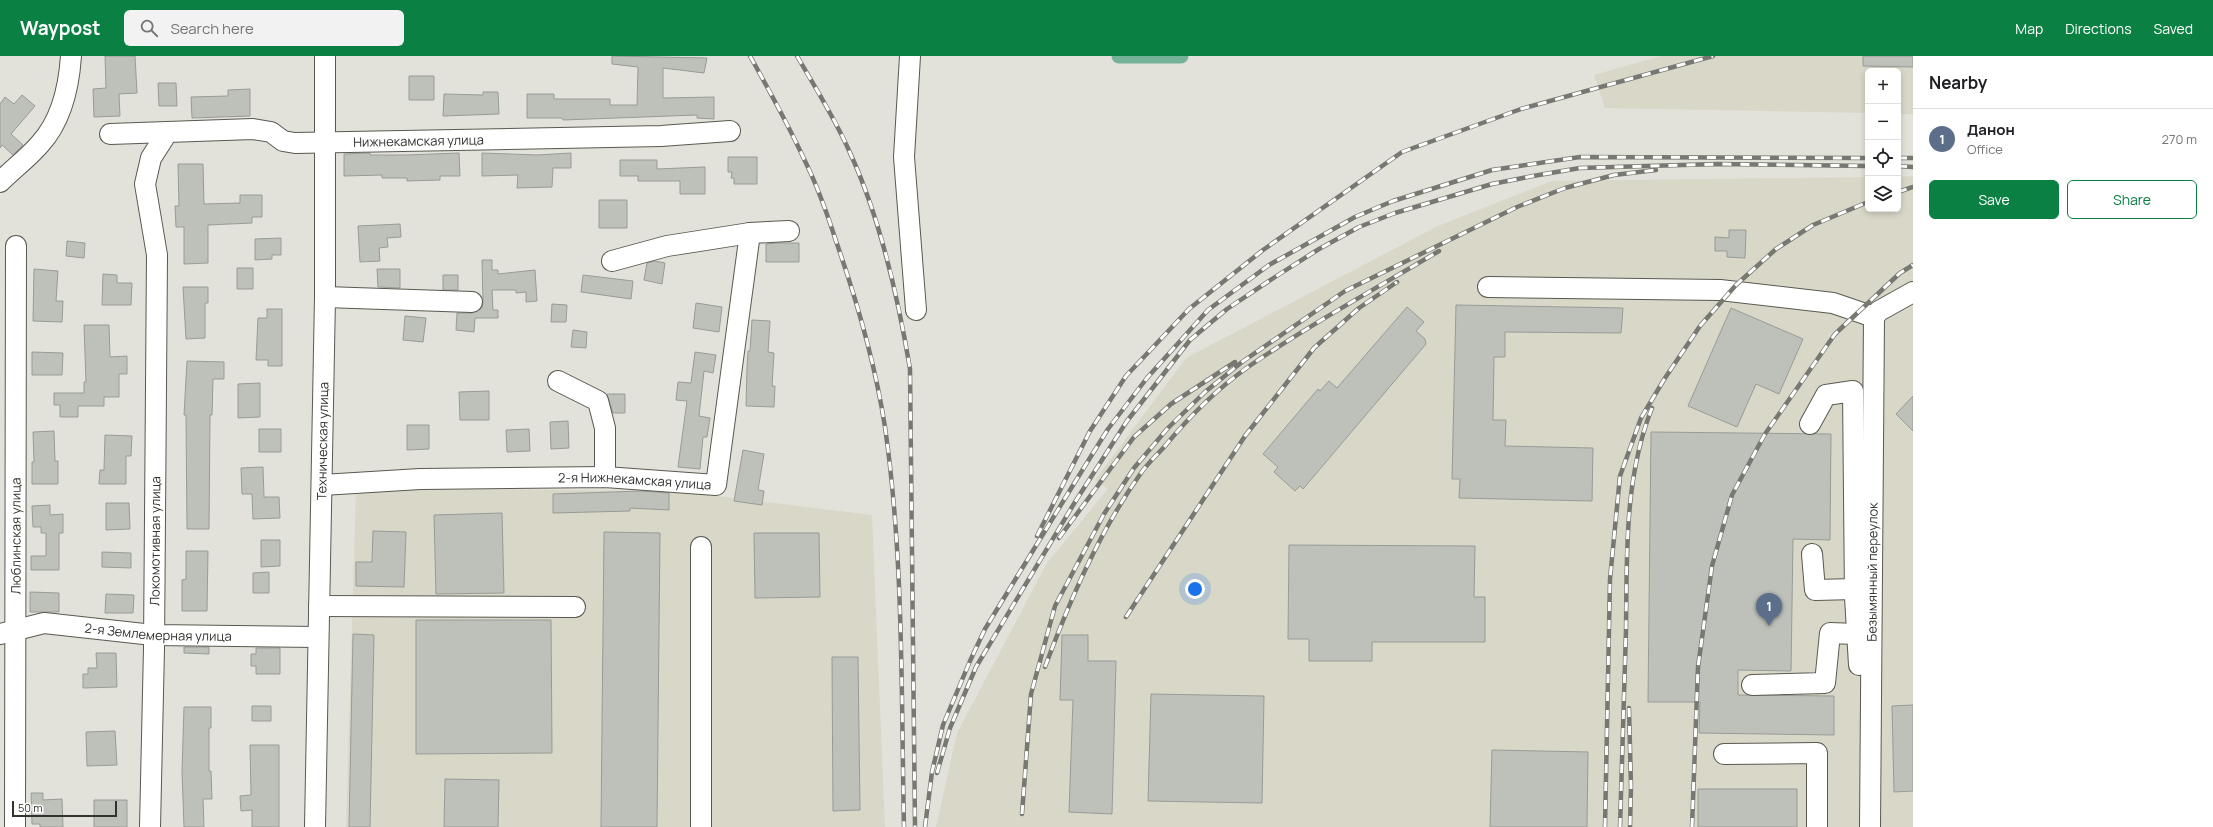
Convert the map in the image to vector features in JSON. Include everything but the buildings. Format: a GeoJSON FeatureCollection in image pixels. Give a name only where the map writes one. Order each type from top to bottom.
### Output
{"type":"FeatureCollection","features":[{"type":"Feature","properties":{"kind":"street"},"geometry":{"type":"LineString","coordinates":[[0,182],[41,144],[56,120],[69,78],[71,56]]}},
{"type":"Feature","properties":{"kind":"street","name":"Техническая улица"},"geometry":{"type":"LineString","coordinates":[[315,827],[325,297],[324,56]]}},
{"type":"Feature","properties":{"kind":"street"},"geometry":{"type":"LineString","coordinates":[[909,60],[904,157],[916,310]]}},
{"type":"Feature","properties":{"kind":"street","name":"Нижнекамская улица"},"geometry":{"type":"LineString","coordinates":[[110,134],[253,130],[271,132],[283,141],[295,143],[325,141],[662,136],[730,131]]}},
{"type":"Feature","properties":{"kind":"street","name":"Локомотивная улица"},"geometry":{"type":"LineString","coordinates":[[150,827],[157,255],[145,184],[151,158],[167,133]]}},
{"type":"Feature","properties":{"kind":"street"},"geometry":{"type":"LineString","coordinates":[[612,261],[667,246],[750,233],[789,231]]}},
{"type":"Feature","properties":{"kind":"street","name":"2-я Нижнекамская улица"},"geometry":{"type":"LineString","coordinates":[[322,484],[420,479],[605,477],[716,485],[750,233]]}},
{"type":"Feature","properties":{"kind":"street","name":"Люблинская улица"},"geometry":{"type":"LineString","coordinates":[[15,827],[8,632],[16,246]]}},
{"type":"Feature","properties":{"kind":"street"},"geometry":{"type":"LineString","coordinates":[[1488,287],[1720,290],[1833,303],[1874,317],[1879,311],[1910,296]]}},
{"type":"Feature","properties":{"kind":"street"},"geometry":{"type":"LineString","coordinates":[[325,297],[472,302]]}},
{"type":"Feature","properties":{"kind":"street","name":"Безымянный переулок"},"geometry":{"type":"LineString","coordinates":[[1870,827],[1874,317]]}},
{"type":"Feature","properties":{"kind":"street"},"geometry":{"type":"LineString","coordinates":[[558,381],[598,401],[605,428],[605,477]]}},
{"type":"Feature","properties":{"kind":"street"},"geometry":{"type":"LineString","coordinates":[[1810,424],[1826,395],[1853,392],[1855,589],[1859,673],[1871,674]]}},
{"type":"Feature","properties":{"kind":"street"},"geometry":{"type":"LineString","coordinates":[[701,547],[701,827]]}},
{"type":"Feature","properties":{"kind":"street"},"geometry":{"type":"LineString","coordinates":[[1812,554],[1815,590],[1855,589]]}},
{"type":"Feature","properties":{"kind":"street"},"geometry":{"type":"LineString","coordinates":[[319,606],[575,607]]}},
{"type":"Feature","properties":{"kind":"street","name":"2-я Землемерная улица"},"geometry":{"type":"LineString","coordinates":[[8,632],[44,623],[153,635],[318,637]]}},
{"type":"Feature","properties":{"kind":"street"},"geometry":{"type":"LineString","coordinates":[[1752,685],[1825,684],[1830,634],[1857,634]]}},
{"type":"Feature","properties":{"kind":"street"},"geometry":{"type":"LineString","coordinates":[[1724,754],[1817,753],[1817,827]]}},
{"type":"Feature","properties":{"kind":"shaded area"},"geometry":{"type":"Polygon","coordinates":[[[1661,56],[1913,56],[1913,114],[1901,114],[1901,68],[1865,68],[1865,113],[1605,108],[1594,75],[1661,56]]]}},
{"type":"Feature","properties":{"kind":"shaded area"},"geometry":{"type":"Polygon","coordinates":[[[1913,176],[1913,827],[936,827],[957,733],[1047,563],[1108,489],[1095,480],[1186,358],[1438,226],[1552,181],[1865,177],[1865,212],[1901,212],[1901,177],[1913,176]]]}},
{"type":"Feature","properties":{"kind":"shaded area"},"geometry":{"type":"Polygon","coordinates":[[[356,488],[675,491],[872,515],[885,827],[346,827],[356,488]]]}},
{"type":"Feature","properties":{"kind":"waterway"},"geometry":{"type":"LineString","coordinates":[[1119,56],[1181,56]]}},
{"type":"Feature","properties":{"kind":"railway"},"geometry":{"type":"LineString","coordinates":[[750,56],[791,133],[822,199],[858,309],[871,356],[881,403],[891,477],[899,577],[904,827]]}},
{"type":"Feature","properties":{"kind":"railway"},"geometry":{"type":"LineString","coordinates":[[797,56],[839,129],[862,180],[880,233],[894,287],[910,369],[915,827]]}},
{"type":"Feature","properties":{"kind":"railway"},"geometry":{"type":"LineString","coordinates":[[1037,536],[1090,431],[1126,376],[1189,309],[1263,250],[1402,152],[1521,109],[1713,56]]}},
{"type":"Feature","properties":{"kind":"railway"},"geometry":{"type":"LineString","coordinates":[[925,827],[932,772],[943,725],[985,629],[1108,429],[1147,378],[1208,310],[1269,265],[1355,217],[1393,201],[1492,170],[1580,157],[1865,158]]}},
{"type":"Feature","properties":{"kind":"railway"},"geometry":{"type":"LineString","coordinates":[[1901,158],[1913,158]]}},
{"type":"Feature","properties":{"kind":"railway"},"geometry":{"type":"LineString","coordinates":[[937,773],[950,728],[976,667],[1075,502],[1127,421],[1190,340],[1227,309],[1275,277],[1319,249],[1359,227],[1395,213],[1492,184],[1533,176],[1580,168],[1718,164],[1865,166]]}},
{"type":"Feature","properties":{"kind":"railway"},"geometry":{"type":"LineString","coordinates":[[1901,166],[1913,167]]}},
{"type":"Feature","properties":{"kind":"railway"},"geometry":{"type":"LineString","coordinates":[[1022,814],[1031,694],[1055,606],[1104,514],[1134,468],[1168,428],[1205,392],[1242,362],[1345,291],[1517,207],[1565,188],[1614,175],[1656,170]]}},
{"type":"Feature","properties":{"kind":"railway"},"geometry":{"type":"LineString","coordinates":[[1901,191],[1913,187]]}},
{"type":"Feature","properties":{"kind":"railway"},"geometry":{"type":"LineString","coordinates":[[1605,827],[1610,579],[1620,476],[1641,418],[1665,378],[1700,326],[1736,285],[1776,249],[1813,225],[1865,203]]}},
{"type":"Feature","properties":{"kind":"railway"},"geometry":{"type":"LineString","coordinates":[[1045,667],[1075,592],[1112,519],[1144,469],[1194,414],[1214,394],[1248,367],[1318,322],[1439,251]]}},
{"type":"Feature","properties":{"kind":"railway"},"geometry":{"type":"LineString","coordinates":[[1692,827],[1698,667],[1712,566],[1732,495],[1765,434],[1835,334],[1900,273],[1913,265]]}},
{"type":"Feature","properties":{"kind":"railway"},"geometry":{"type":"LineString","coordinates":[[1126,617],[1245,436],[1314,348],[1359,308],[1397,282]]}},
{"type":"Feature","properties":{"kind":"railway"},"geometry":{"type":"LineString","coordinates":[[1059,538],[1134,437],[1171,404],[1235,362]]}},
{"type":"Feature","properties":{"kind":"railway"},"geometry":{"type":"LineString","coordinates":[[1620,827],[1629,518],[1636,462],[1652,408]]}},
{"type":"Feature","properties":{"kind":"railway"},"geometry":{"type":"LineString","coordinates":[[1629,708],[1631,787],[1630,827]]}},
{"type":"Feature","properties":{"kind":"place","name":"Данон"},"geometry":{"type":"Point","coordinates":[1769,626]}}]}
